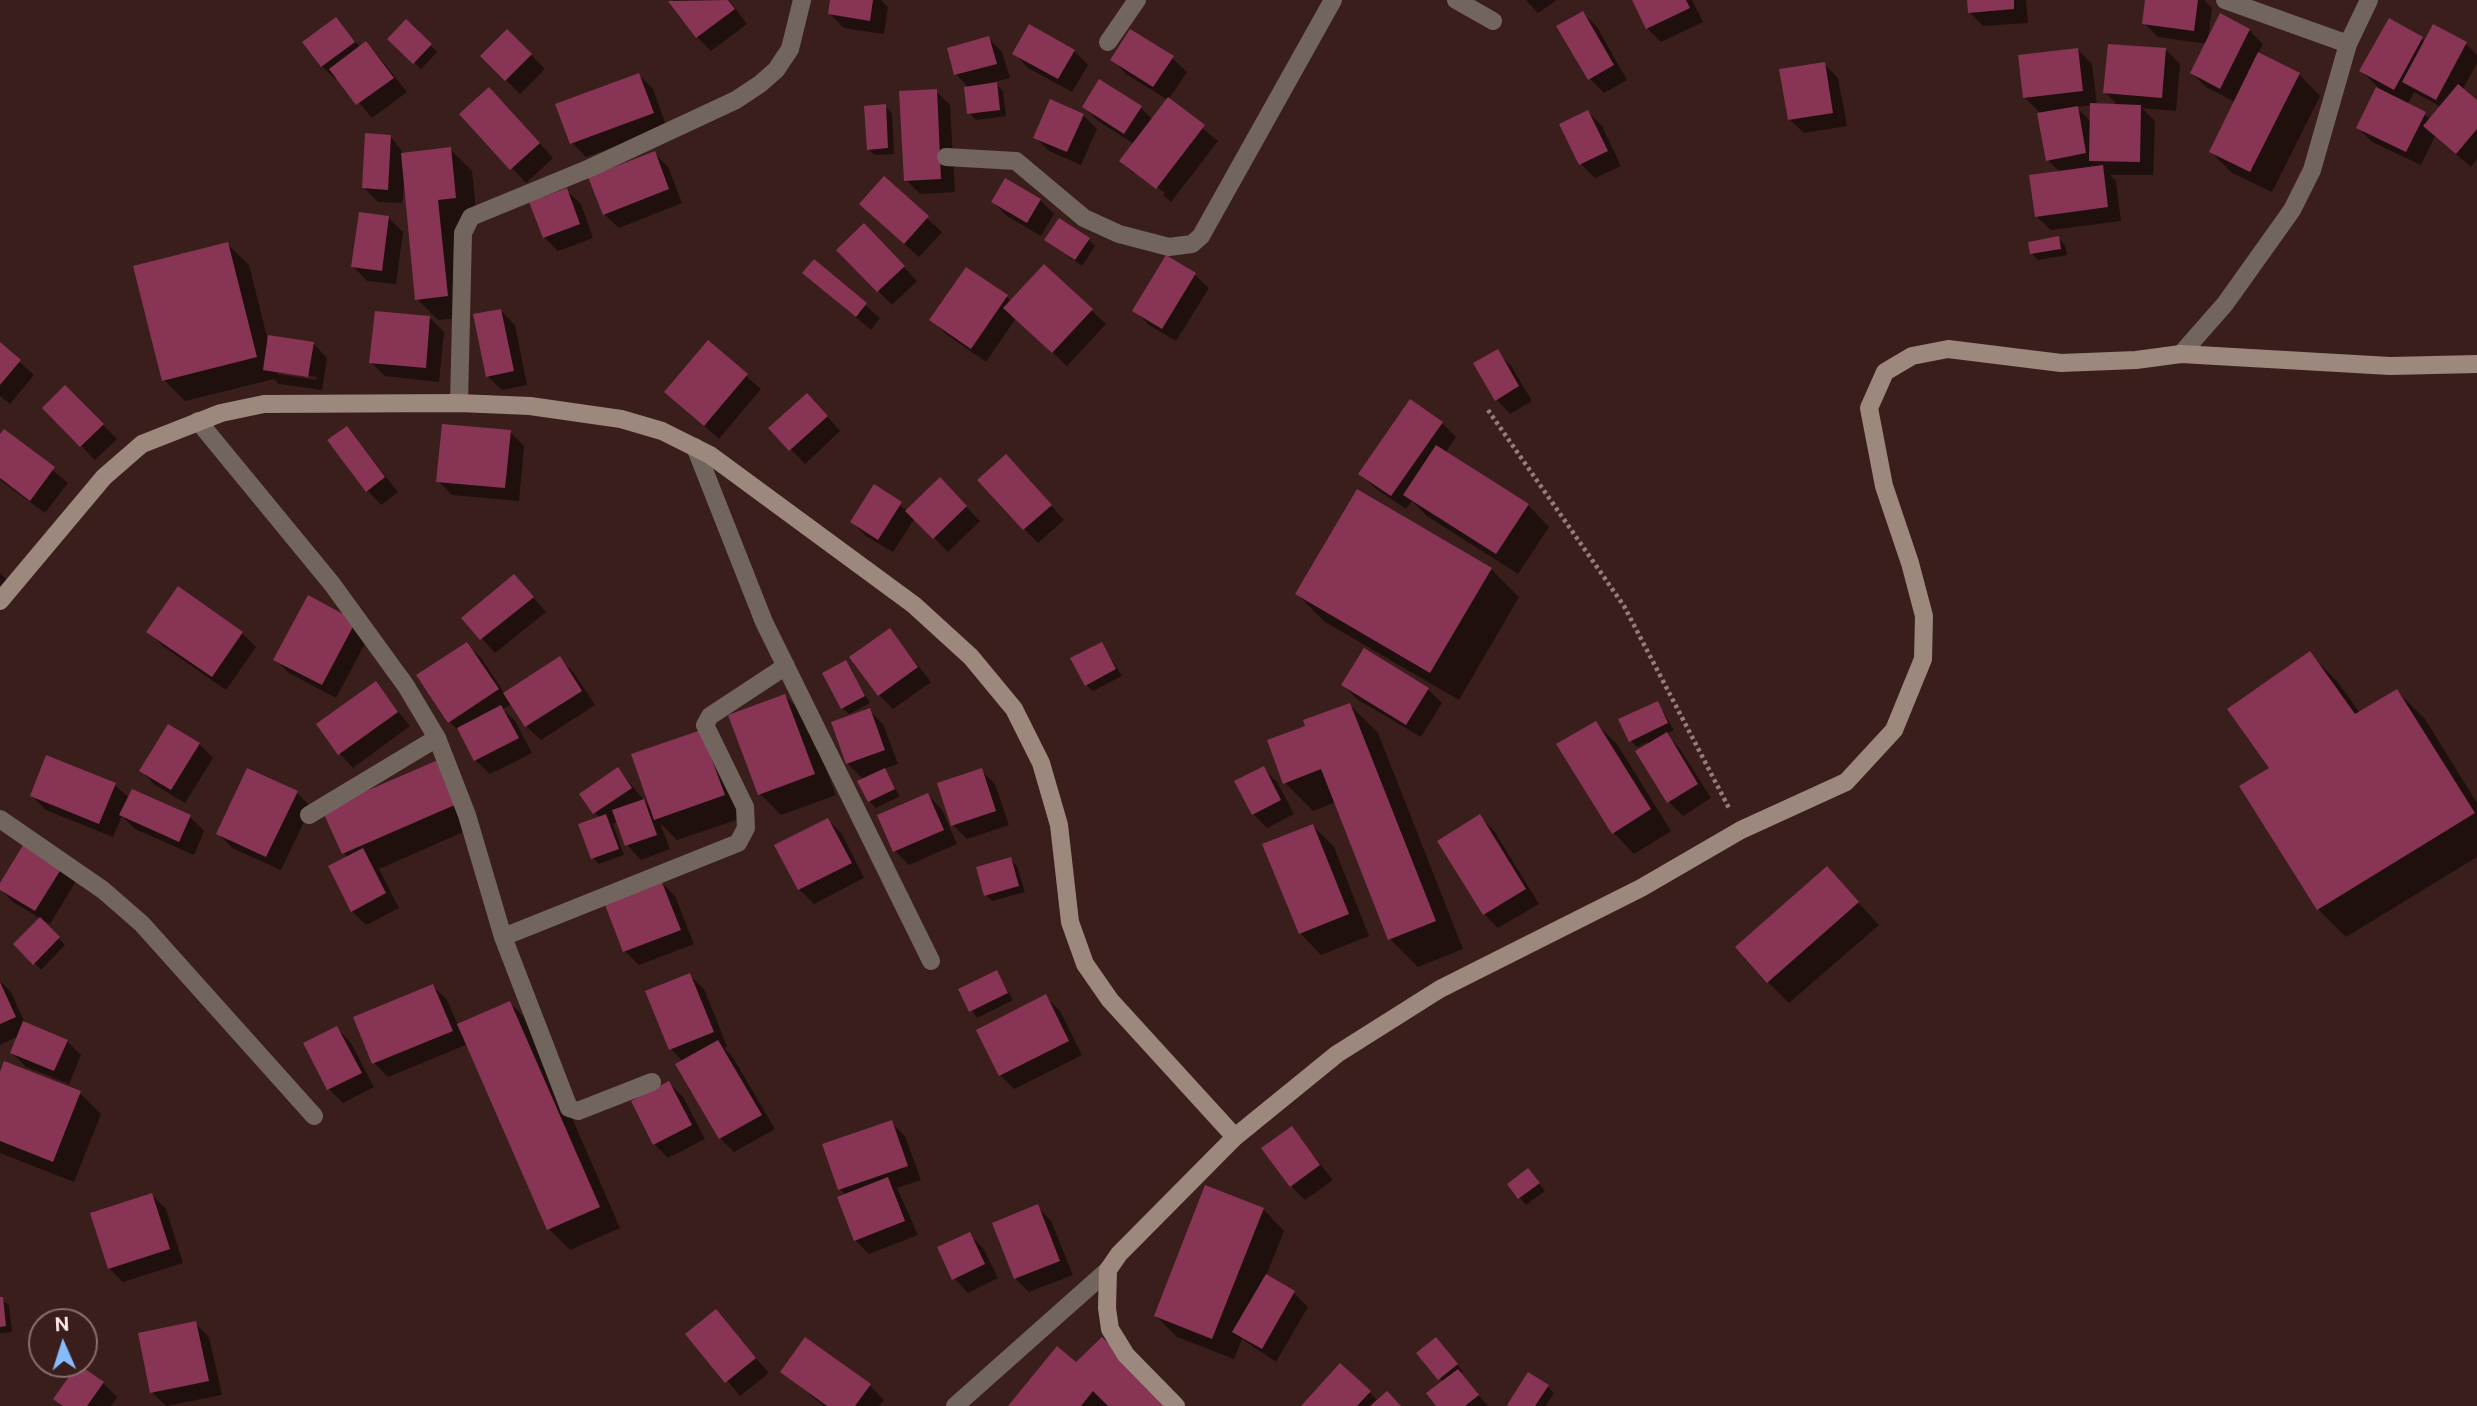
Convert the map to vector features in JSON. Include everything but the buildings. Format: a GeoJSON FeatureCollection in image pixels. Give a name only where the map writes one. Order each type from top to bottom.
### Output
{"type":"FeatureCollection","features":[{"type":"Feature","properties":{"kind":"street"},"geometry":{"type":"LineString","coordinates":[[460,403],[463,233],[471,217],[590,168],[736,100],[760,85],[776,70],[790,49],[802,0]]}},
{"type":"Feature","properties":{"kind":"street"},"geometry":{"type":"LineString","coordinates":[[1108,42],[1137,0]]}},
{"type":"Feature","properties":{"kind":"street"},"geometry":{"type":"LineString","coordinates":[[946,157],[1016,161],[1091,222],[1119,234],[1169,247],[1192,244],[1201,236],[1333,0]]}},
{"type":"Feature","properties":{"kind":"street"},"geometry":{"type":"LineString","coordinates":[[1456,0],[1493,21]]}},
{"type":"Feature","properties":{"kind":"street"},"geometry":{"type":"LineString","coordinates":[[2225,0],[2348,44]]}},
{"type":"Feature","properties":{"kind":"street"},"geometry":{"type":"LineString","coordinates":[[2181,354],[2225,304],[2292,210],[2312,170],[2348,44],[2369,0]]}},
{"type":"Feature","properties":{"kind":"street"},"geometry":{"type":"LineString","coordinates":[[955,1406],[1108,1270],[1119,1254],[1235,1137],[1282,1096],[1337,1054],[1440,989],[1641,888],[1741,830],[1846,782],[1894,730],[1923,659],[1924,616],[1910,563],[1884,486],[1869,408],[1885,372],[1912,356],[1948,349],[2061,363],[2136,360],[2181,354],[2390,366],[2477,364]]}},
{"type":"Feature","properties":{"kind":"street"},"geometry":{"type":"LineString","coordinates":[[0,601],[104,477],[142,444],[221,412],[264,404],[460,403],[530,407],[621,419],[662,431],[710,455],[914,605],[971,657],[1014,709],[1041,764],[1059,825],[1070,922],[1085,964],[1110,1000],[1235,1137]]}},
{"type":"Feature","properties":{"kind":"street"},"geometry":{"type":"LineString","coordinates":[[198,421],[332,584],[406,686],[437,738],[467,815],[503,937],[569,1108],[578,1111],[652,1082]]}},
{"type":"Feature","properties":{"kind":"street"},"geometry":{"type":"LineString","coordinates":[[695,447],[764,622],[932,961]]}},
{"type":"Feature","properties":{"kind":"street"},"geometry":{"type":"LineString","coordinates":[[503,937],[738,843],[746,828],[745,807],[705,725],[710,716],[786,666]]}},
{"type":"Feature","properties":{"kind":"street"},"geometry":{"type":"LineString","coordinates":[[309,815],[437,738]]}},
{"type":"Feature","properties":{"kind":"street"},"geometry":{"type":"LineString","coordinates":[[0,819],[103,890],[142,924],[314,1116]]}},
{"type":"Feature","properties":{"kind":"street"},"geometry":{"type":"LineString","coordinates":[[1108,1270],[1107,1308],[1110,1329],[1126,1355],[1177,1406]]}},
{"type":"Feature","properties":{"kind":"path"},"geometry":{"type":"LineString","coordinates":[[1489,410],[1624,606],[1741,830]]}}]}
